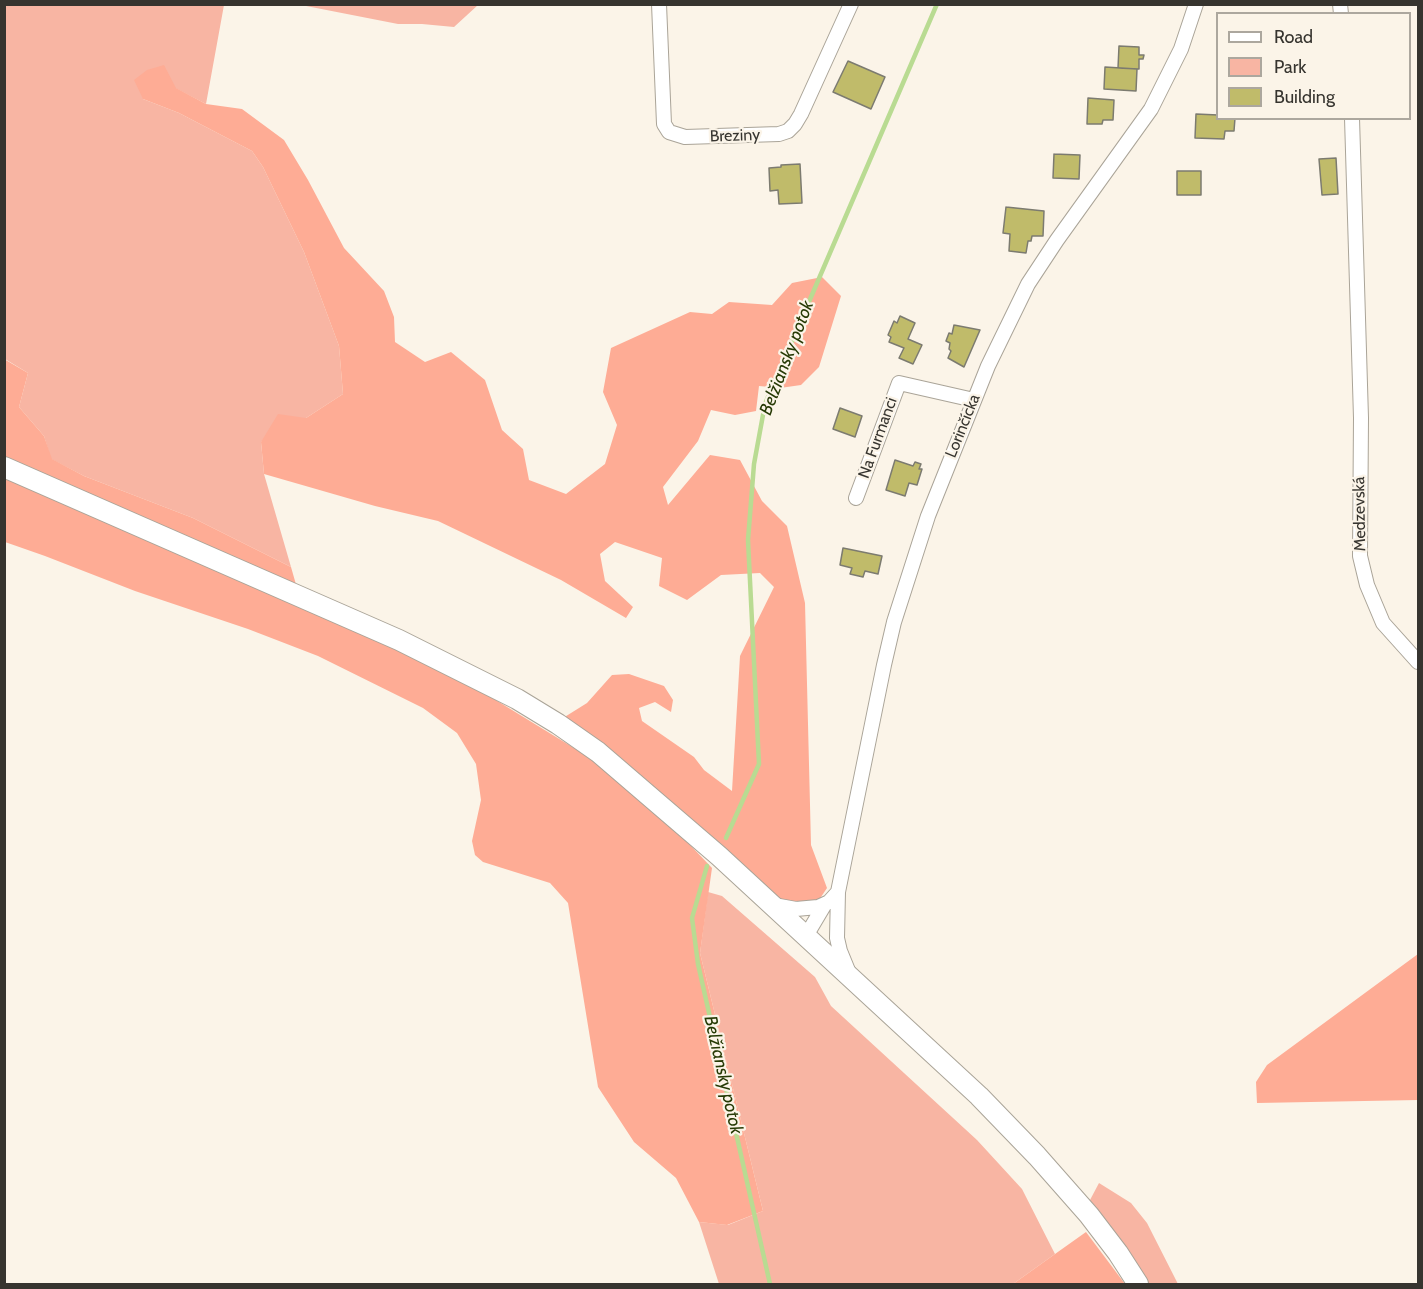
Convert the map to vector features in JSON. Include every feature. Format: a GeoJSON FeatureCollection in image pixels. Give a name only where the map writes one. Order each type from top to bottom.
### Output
{"type":"FeatureCollection","features":[{"type":"Feature","properties":{"kind":"main road"},"geometry":{"type":"LineString","coordinates":[[4,467],[399,640],[517,699],[598,752],[719,856],[979,1096],[1037,1156],[1089,1215],[1138,1284]]}},
{"type":"Feature","properties":{"kind":"street","name":"Breziny"},"geometry":{"type":"LineString","coordinates":[[659,4],[663,124],[669,132],[685,137],[779,134],[788,131],[801,114],[851,4]]}},
{"type":"Feature","properties":{"kind":"street","name":"Lorinčícka"},"geometry":{"type":"LineString","coordinates":[[851,977],[840,951],[836,922],[838,892],[894,622],[928,516],[1007,324],[1028,284],[1057,240],[1151,109],[1181,49],[1196,4]]}},
{"type":"Feature","properties":{"kind":"street","name":"Medzevská"},"geometry":{"type":"LineString","coordinates":[[1352,120],[1361,418],[1360,556],[1367,585],[1383,623],[1419,662]]}},
{"type":"Feature","properties":{"kind":"street","name":"Na Furmanci"},"geometry":{"type":"LineString","coordinates":[[856,498],[899,383],[974,400]]}},
{"type":"Feature","properties":{"kind":"street"},"geometry":{"type":"LineString","coordinates":[[811,940],[825,904],[838,892]]}},
{"type":"Feature","properties":{"kind":"street"},"geometry":{"type":"LineString","coordinates":[[772,905],[801,909],[825,904]]}},
{"type":"Feature","properties":{"kind":"street"},"geometry":{"type":"LineString","coordinates":[[811,940],[828,934],[836,922]]}},
{"type":"Feature","properties":{"kind":"green space"},"geometry":{"type":"Polygon","coordinates":[[[5,5],[224,5],[206,104],[175,88],[143,99],[179,113],[252,151],[263,167],[304,252],[339,346],[343,394],[306,418],[261,442],[264,474],[291,567],[193,518],[84,476],[51,459],[44,436],[19,407],[28,373],[5,359],[5,5]]]}},
{"type":"Feature","properties":{"kind":"green space"},"geometry":{"type":"Polygon","coordinates":[[[301,5],[478,5],[454,27],[398,24],[301,5]]]}},
{"type":"Feature","properties":{"kind":"green space"},"geometry":{"type":"Polygon","coordinates":[[[708,892],[722,896],[815,977],[831,1006],[977,1140],[1022,1189],[1055,1254],[1013,1284],[719,1284],[699,1222],[728,1225],[763,1211],[700,953],[708,892]]]}},
{"type":"Feature","properties":{"kind":"green space"},"geometry":{"type":"Polygon","coordinates":[[[1099,1183],[1131,1203],[1147,1223],[1178,1284],[1146,1284],[1090,1200],[1099,1183]]]}},
{"type":"Feature","properties":{"kind":"shaded area"},"geometry":{"type":"Polygon","coordinates":[[[164,65],[176,88],[206,104],[242,109],[284,140],[344,248],[384,291],[394,317],[395,342],[425,362],[451,352],[485,380],[502,430],[523,449],[529,480],[566,494],[605,464],[617,425],[603,392],[611,348],[690,312],[712,314],[729,302],[772,305],[792,283],[822,277],[841,296],[819,367],[801,385],[780,388],[759,386],[756,411],[735,415],[711,410],[698,441],[663,487],[668,505],[710,455],[740,460],[762,501],[787,526],[805,603],[811,845],[827,888],[819,900],[794,904],[776,899],[563,718],[587,703],[612,675],[629,674],[664,686],[673,700],[671,712],[655,702],[639,708],[642,721],[694,757],[704,770],[732,791],[740,656],[774,587],[760,573],[721,575],[687,600],[659,586],[662,558],[615,542],[600,554],[605,581],[633,607],[626,618],[561,580],[438,521],[375,506],[264,474],[261,442],[278,414],[306,418],[343,394],[339,346],[304,252],[263,167],[252,151],[179,113],[143,99],[134,80],[147,70],[164,65]]]}},
{"type":"Feature","properties":{"kind":"shaded area"},"geometry":{"type":"Polygon","coordinates":[[[4,359],[28,373],[19,407],[44,436],[52,459],[84,476],[193,518],[291,567],[297,588],[5,461],[4,359]]]}},
{"type":"Feature","properties":{"kind":"shaded area"},"geometry":{"type":"Polygon","coordinates":[[[5,476],[84,513],[302,606],[468,683],[587,756],[675,829],[712,868],[700,953],[763,1211],[727,1225],[699,1222],[676,1178],[634,1142],[598,1087],[568,903],[550,883],[483,862],[475,855],[472,841],[481,800],[476,764],[457,733],[423,708],[318,656],[5,542],[5,476]]]}},
{"type":"Feature","properties":{"kind":"shaded area"},"geometry":{"type":"Polygon","coordinates":[[[1418,954],[1418,1100],[1257,1103],[1256,1082],[1267,1065],[1418,954]]]}},
{"type":"Feature","properties":{"kind":"shaded area"},"geometry":{"type":"Polygon","coordinates":[[[1086,1232],[1125,1284],[1013,1284],[1055,1254],[1086,1232]]]}},
{"type":"Feature","properties":{"kind":"building"},"geometry":{"type":"Polygon","coordinates":[[[1119,46],[1139,47],[1139,55],[1144,55],[1143,59],[1139,59],[1139,69],[1118,68],[1119,46]]]}},
{"type":"Feature","properties":{"kind":"building"},"geometry":{"type":"Polygon","coordinates":[[[848,61],[885,77],[871,109],[833,92],[848,61]]]}},
{"type":"Feature","properties":{"kind":"building"},"geometry":{"type":"Polygon","coordinates":[[[1105,67],[1137,69],[1136,91],[1104,89],[1105,67]]]}},
{"type":"Feature","properties":{"kind":"building"},"geometry":{"type":"Polygon","coordinates":[[[1088,98],[1114,100],[1113,120],[1103,120],[1102,124],[1087,124],[1088,98]]]}},
{"type":"Feature","properties":{"kind":"building"},"geometry":{"type":"Polygon","coordinates":[[[1196,114],[1216,115],[1216,120],[1235,120],[1234,131],[1225,131],[1224,139],[1195,138],[1196,114]]]}},
{"type":"Feature","properties":{"kind":"building"},"geometry":{"type":"Polygon","coordinates":[[[1054,154],[1080,155],[1079,179],[1053,178],[1054,154]]]}},
{"type":"Feature","properties":{"kind":"building"},"geometry":{"type":"Polygon","coordinates":[[[1336,158],[1338,194],[1322,195],[1319,159],[1336,158]]]}},
{"type":"Feature","properties":{"kind":"building"},"geometry":{"type":"Polygon","coordinates":[[[800,164],[802,203],[779,204],[778,190],[770,191],[769,168],[800,164]]]}},
{"type":"Feature","properties":{"kind":"building"},"geometry":{"type":"Polygon","coordinates":[[[1177,171],[1201,171],[1201,195],[1177,195],[1177,171]]]}},
{"type":"Feature","properties":{"kind":"building"},"geometry":{"type":"Polygon","coordinates":[[[1006,207],[1044,211],[1043,236],[1032,236],[1031,241],[1028,241],[1026,253],[1009,251],[1010,234],[1003,233],[1006,207]]]}},
{"type":"Feature","properties":{"kind":"building"},"geometry":{"type":"Polygon","coordinates":[[[900,316],[915,323],[908,339],[922,345],[913,364],[899,358],[904,348],[889,342],[891,337],[888,335],[894,321],[897,323],[900,316]]]}},
{"type":"Feature","properties":{"kind":"building"},"geometry":{"type":"Polygon","coordinates":[[[954,325],[980,330],[964,367],[948,358],[951,351],[950,343],[946,341],[949,333],[952,334],[954,325]]]}},
{"type":"Feature","properties":{"kind":"building"},"geometry":{"type":"Polygon","coordinates":[[[840,408],[862,416],[855,437],[833,429],[840,408]]]}},
{"type":"Feature","properties":{"kind":"building"},"geometry":{"type":"Polygon","coordinates":[[[895,460],[913,466],[915,462],[921,464],[919,469],[922,469],[917,485],[909,483],[905,496],[886,490],[895,460]]]}},
{"type":"Feature","properties":{"kind":"building"},"geometry":{"type":"Polygon","coordinates":[[[843,548],[882,556],[878,574],[865,571],[863,577],[850,574],[852,568],[840,565],[843,548]]]}},
{"type":"Feature","properties":{"kind":"waterway","name":"Belžiansky potok"},"geometry":{"type":"LineString","coordinates":[[726,838],[759,764],[748,540],[754,464],[765,404],[937,4]]}},
{"type":"Feature","properties":{"kind":"waterway","name":"Belžiansky potok"},"geometry":{"type":"LineString","coordinates":[[707,866],[692,918],[698,964],[770,1284]]}}]}
